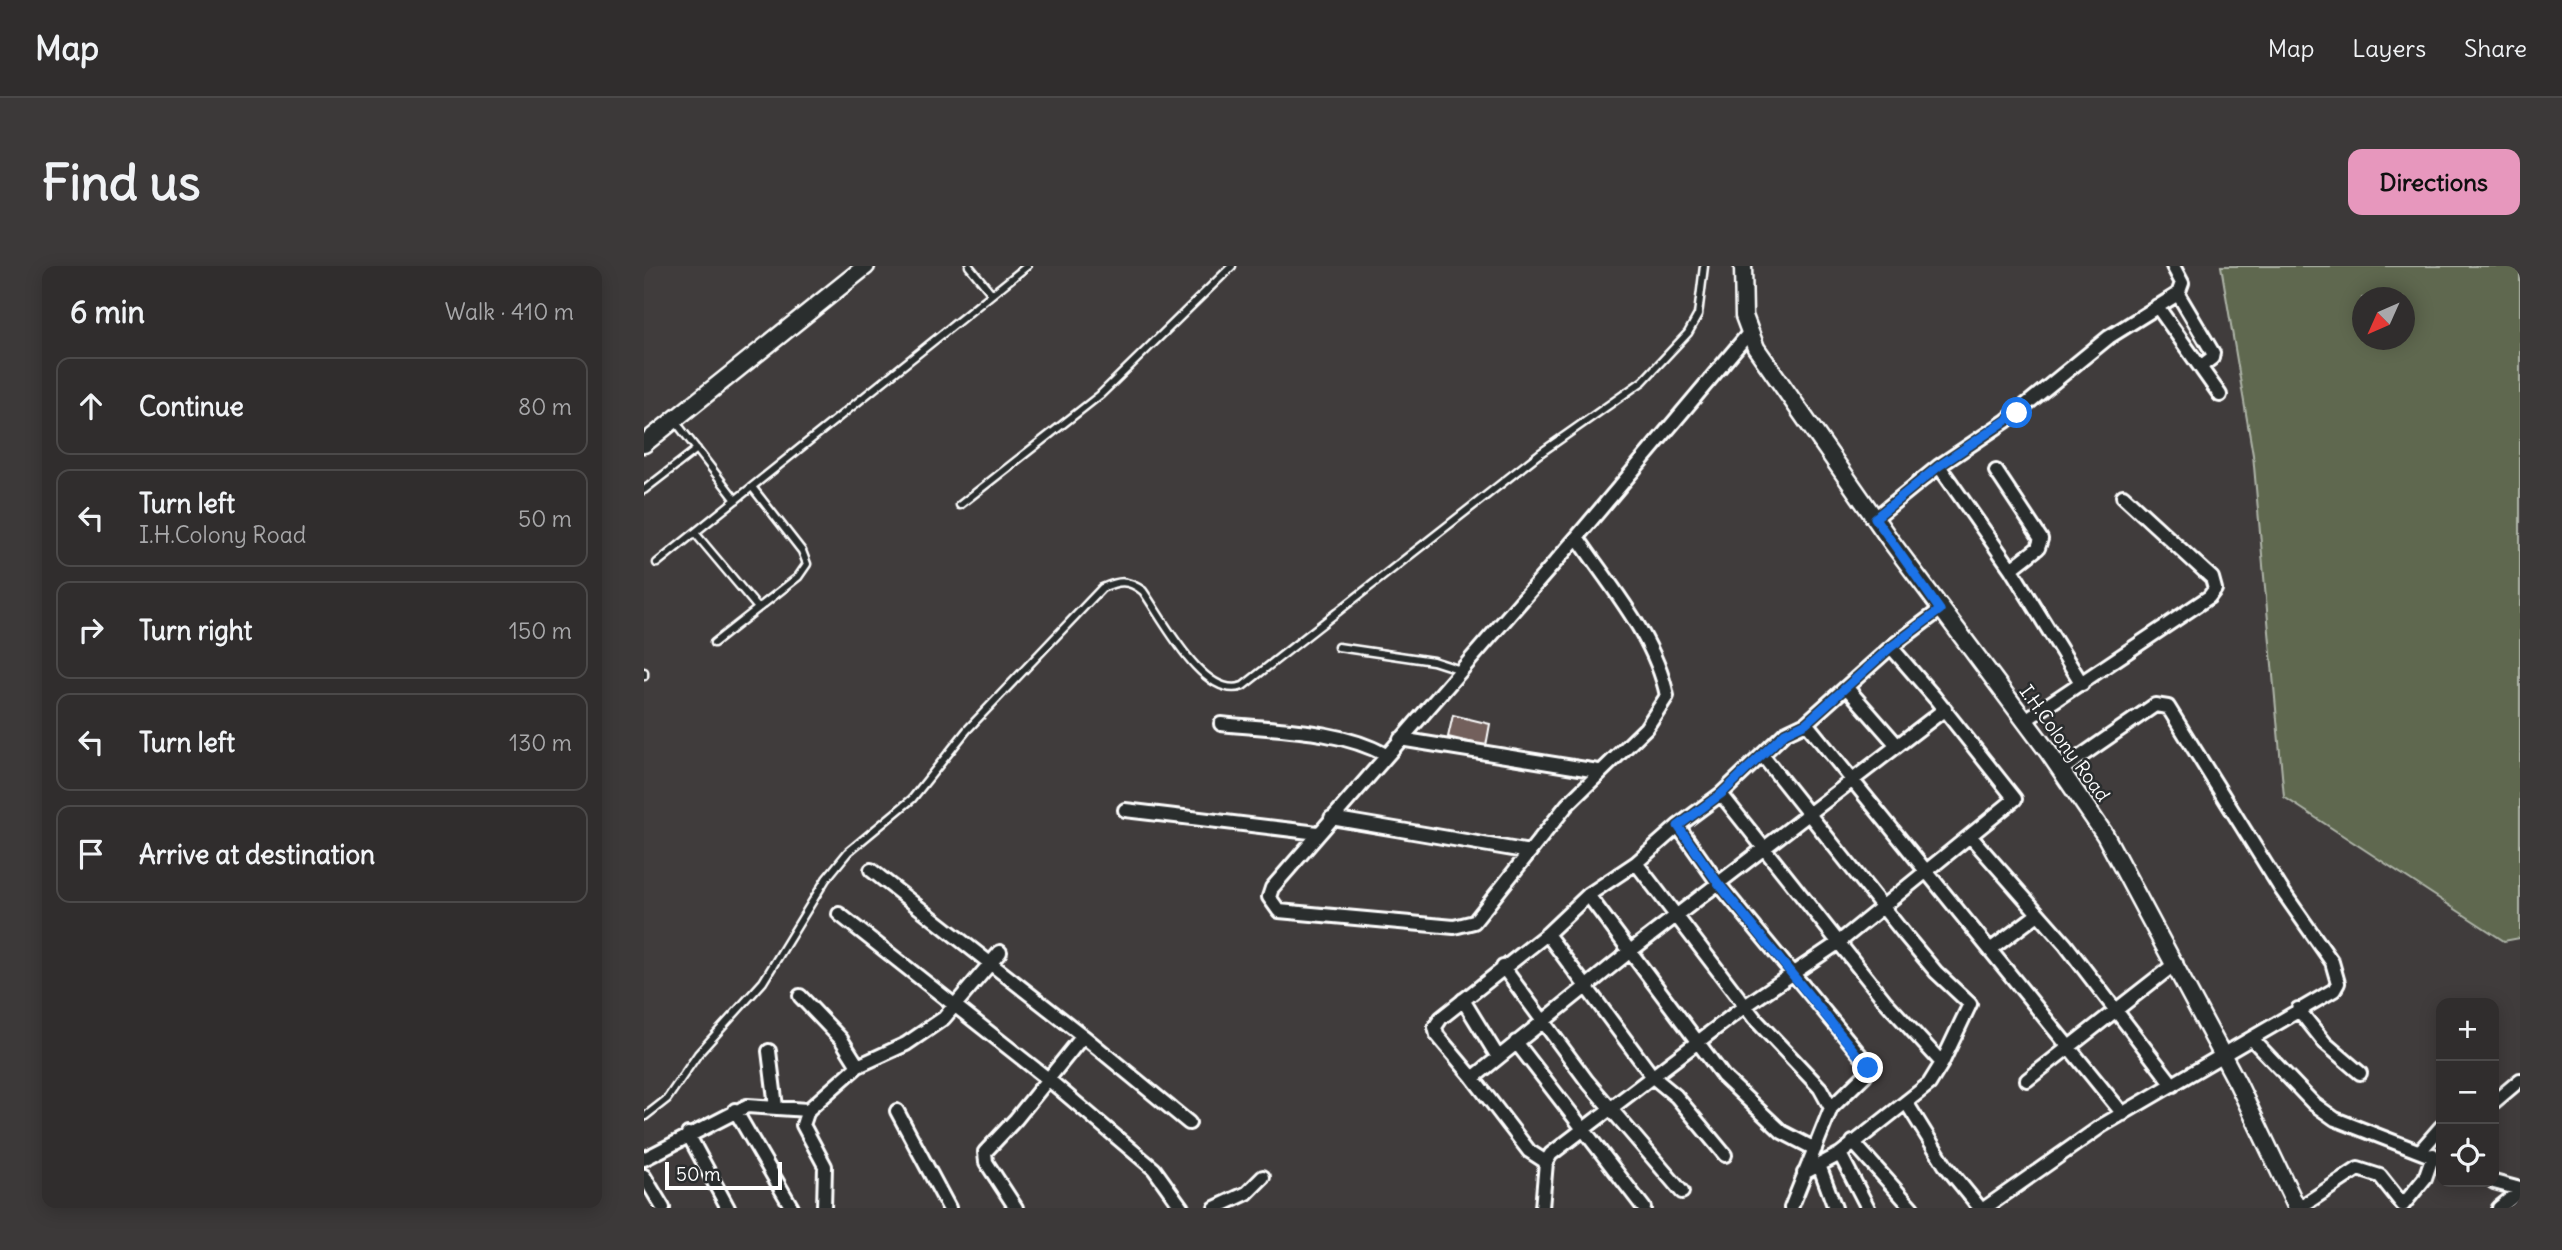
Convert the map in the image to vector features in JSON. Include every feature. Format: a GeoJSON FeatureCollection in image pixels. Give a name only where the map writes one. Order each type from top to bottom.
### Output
{"type":"FeatureCollection","features":[{"type":"Feature","properties":{"kind":"street"},"geometry":{"type":"LineString","coordinates":[[644,444],[866,266]]}},
{"type":"Feature","properties":{"kind":"street"},"geometry":{"type":"LineString","coordinates":[[1577,537],[1652,652],[1667,696],[1646,729],[1598,771],[1474,922],[1454,928],[1279,911],[1269,897],[1272,888],[1577,537],[1748,333],[1744,316],[1743,266]]}},
{"type":"Feature","properties":{"kind":"street"},"geometry":{"type":"LineString","coordinates":[[1875,518],[1939,466],[1996,429],[2109,337],[2178,294],[2182,283],[2173,266]]}},
{"type":"Feature","properties":{"kind":"street"},"geometry":{"type":"LineString","coordinates":[[2178,294],[2213,353],[2212,358],[2200,367]]}},
{"type":"Feature","properties":{"kind":"street"},"geometry":{"type":"LineString","coordinates":[[2157,306],[2220,395]]}},
{"type":"Feature","properties":{"kind":"street","name":"I.H.Colony Road"},"geometry":{"type":"LineString","coordinates":[[1748,333],[1940,610],[2061,770],[2105,835],[2176,963],[2298,1208]]}},
{"type":"Feature","properties":{"kind":"street"},"geometry":{"type":"LineString","coordinates":[[1939,466],[2011,569],[2082,684]]}},
{"type":"Feature","properties":{"kind":"street"},"geometry":{"type":"LineString","coordinates":[[1996,471],[2041,539],[2038,548],[2011,569]]}},
{"type":"Feature","properties":{"kind":"street"},"geometry":{"type":"LineString","coordinates":[[2024,721],[2209,597],[2215,589],[2212,578],[2123,496]]}},
{"type":"Feature","properties":{"kind":"street"},"geometry":{"type":"LineString","coordinates":[[1546,1163],[1529,1151],[1437,1035],[1435,1027],[1441,1018],[1547,934],[1588,895],[1636,863],[1678,826],[1721,794],[1785,733],[1806,723],[1891,647],[1940,610]]}},
{"type":"Feature","properties":{"kind":"street"},"geometry":{"type":"LineString","coordinates":[[1542,1208],[1546,1163],[1551,1154],[1583,1126],[1611,1110],[1745,1006],[1838,943],[2014,799],[1945,709],[1891,647]]}},
{"type":"Feature","properties":{"kind":"street"},"geometry":{"type":"LineString","coordinates":[[1847,688],[1897,745]]}},
{"type":"Feature","properties":{"kind":"street"},"geometry":{"type":"LineString","coordinates":[[1906,1102],[1945,1165],[1982,1208],[2057,1155],[2334,990],[2339,983],[2338,974],[2281,890],[2168,707],[2155,705],[2061,770]]}},
{"type":"Feature","properties":{"kind":"street"},"geometry":{"type":"LineString","coordinates":[[1473,1078],[1588,988],[1629,952],[1945,709]]}},
{"type":"Feature","properties":{"kind":"street"},"geometry":{"type":"LineString","coordinates":[[1806,723],[1851,782],[2123,1114]]}},
{"type":"Feature","properties":{"kind":"street"},"geometry":{"type":"LineString","coordinates":[[1221,724],[1331,736],[1369,746],[1386,755]]}},
{"type":"Feature","properties":{"kind":"street"},"geometry":{"type":"LineString","coordinates":[[1400,739],[1598,771]]}},
{"type":"Feature","properties":{"kind":"street"},"geometry":{"type":"LineString","coordinates":[[1762,755],[1936,972],[1970,1004],[1929,1084],[1840,1154],[1804,1173]]}},
{"type":"Feature","properties":{"kind":"street"},"geometry":{"type":"LineString","coordinates":[[1721,794],[1885,1002],[1942,1063]]}},
{"type":"Feature","properties":{"kind":"street"},"geometry":{"type":"LineString","coordinates":[[1125,810],[1318,833]]}},
{"type":"Feature","properties":{"kind":"street"},"geometry":{"type":"LineString","coordinates":[[1331,818],[1530,852]]}},
{"type":"Feature","properties":{"kind":"street"},"geometry":{"type":"LineString","coordinates":[[1678,826],[1718,883],[1868,1068],[1831,1108],[1791,1208]]}},
{"type":"Feature","properties":{"kind":"street"},"geometry":{"type":"LineString","coordinates":[[1970,836],[2038,914],[2173,1085]]}},
{"type":"Feature","properties":{"kind":"street"},"geometry":{"type":"LineString","coordinates":[[1636,863],[1745,1006],[1820,1088],[1831,1108]]}},
{"type":"Feature","properties":{"kind":"street"},"geometry":{"type":"LineString","coordinates":[[871,870],[1189,1123]]}},
{"type":"Feature","properties":{"kind":"street"},"geometry":{"type":"LineString","coordinates":[[1588,895],[1723,1076],[1771,1122],[1815,1149]]}},
{"type":"Feature","properties":{"kind":"street"},"geometry":{"type":"LineString","coordinates":[[839,914],[1048,1079],[1158,1173],[1182,1208]]}},
{"type":"Feature","properties":{"kind":"street"},"geometry":{"type":"LineString","coordinates":[[1990,950],[2038,914]]}},
{"type":"Feature","properties":{"kind":"street"},"geometry":{"type":"LineString","coordinates":[[1547,934],[1653,1077],[1676,1096],[1725,1156]]}},
{"type":"Feature","properties":{"kind":"street"},"geometry":{"type":"LineString","coordinates":[[824,1208],[825,1166],[803,1125],[815,1104],[858,1066],[925,1034],[955,1005],[1000,953]]}},
{"type":"Feature","properties":{"kind":"street"},"geometry":{"type":"LineString","coordinates":[[2027,1080],[2176,963]]}},
{"type":"Feature","properties":{"kind":"street"},"geometry":{"type":"LineString","coordinates":[[1503,967],[1611,1110],[1682,1192]]}},
{"type":"Feature","properties":{"kind":"street"},"geometry":{"type":"LineString","coordinates":[[800,996],[841,1038],[858,1066]]}},
{"type":"Feature","properties":{"kind":"street"},"geometry":{"type":"LineString","coordinates":[[1463,1000],[1498,1057]]}},
{"type":"Feature","properties":{"kind":"street"},"geometry":{"type":"LineString","coordinates":[[2298,1009],[2325,1042],[2360,1073]]}},
{"type":"Feature","properties":{"kind":"street"},"geometry":{"type":"LineString","coordinates":[[1016,1208],[984,1157],[985,1152],[1083,1036]]}},
{"type":"Feature","properties":{"kind":"street"},"geometry":{"type":"LineString","coordinates":[[2252,1039],[2314,1104],[2335,1119],[2353,1128],[2432,1155],[2426,1178],[2401,1207],[2380,1176],[2358,1169],[2298,1208]]}},
{"type":"Feature","properties":{"kind":"street"},"geometry":{"type":"LineString","coordinates":[[1516,1042],[1644,1208]]}},
{"type":"Feature","properties":{"kind":"street"},"geometry":{"type":"LineString","coordinates":[[769,1051],[775,1100]]}},
{"type":"Feature","properties":{"kind":"street"},"geometry":{"type":"LineString","coordinates":[[2499,1098],[2520,1080]]}},
{"type":"Feature","properties":{"kind":"street"},"geometry":{"type":"LineString","coordinates":[[644,1159],[747,1106],[775,1100],[815,1104]]}},
{"type":"Feature","properties":{"kind":"street"},"geometry":{"type":"LineString","coordinates":[[736,1110],[792,1208]]}},
{"type":"Feature","properties":{"kind":"street"},"geometry":{"type":"LineString","coordinates":[[897,1111],[949,1208]]}},
{"type":"Feature","properties":{"kind":"street"},"geometry":{"type":"LineString","coordinates":[[688,1134],[728,1208]]}},
{"type":"Feature","properties":{"kind":"street"},"geometry":{"type":"LineString","coordinates":[[1853,1142],[1912,1208]]}},
{"type":"Feature","properties":{"kind":"street"},"geometry":{"type":"LineString","coordinates":[[1840,1154],[1868,1208]]}},
{"type":"Feature","properties":{"kind":"street"},"geometry":{"type":"LineString","coordinates":[[1819,1165],[1835,1208]]}},
{"type":"Feature","properties":{"kind":"street"},"geometry":{"type":"LineString","coordinates":[[644,1176],[663,1208]]}},
{"type":"Feature","properties":{"kind":"street"},"geometry":{"type":"LineString","coordinates":[[1224,1206],[1247,1193],[1263,1177]]}},
{"type":"Feature","properties":{"kind":"street"},"geometry":{"type":"LineString","coordinates":[[2499,1184],[2519,1190]]}},
{"type":"Feature","properties":{"kind":"street"},"geometry":{"type":"LineString","coordinates":[[2499,1208],[2519,1190]]}},
{"type":"Feature","properties":{"kind":"lane"},"geometry":{"type":"LineString","coordinates":[[968,266],[992,294]]}},
{"type":"Feature","properties":{"kind":"lane"},"geometry":{"type":"LineString","coordinates":[[657,563],[1027,266]]}},
{"type":"Feature","properties":{"kind":"lane"},"geometry":{"type":"LineString","coordinates":[[960,505],[1100,395],[1232,266]]}},
{"type":"Feature","properties":{"kind":"lane"},"geometry":{"type":"LineString","coordinates":[[644,1117],[667,1099],[698,1054],[763,982],[826,879],[848,852],[912,799],[967,730],[1101,588],[1121,581],[1132,582],[1143,591],[1200,673],[1216,686],[1232,690],[1243,686],[1539,454],[1643,381],[1688,333],[1698,315],[1704,266]]}},
{"type":"Feature","properties":{"kind":"lane"},"geometry":{"type":"LineString","coordinates":[[674,420],[736,500]]}},
{"type":"Feature","properties":{"kind":"lane"},"geometry":{"type":"LineString","coordinates":[[644,490],[697,449]]}},
{"type":"Feature","properties":{"kind":"lane"},"geometry":{"type":"LineString","coordinates":[[714,643],[798,576],[807,564],[802,551],[752,487]]}},
{"type":"Feature","properties":{"kind":"lane"},"geometry":{"type":"LineString","coordinates":[[695,533],[758,608]]}},
{"type":"Feature","properties":{"kind":"lane"},"geometry":{"type":"LineString","coordinates":[[1338,647],[1433,661],[1461,670]]}},
{"type":"Feature","properties":{"kind":"green space"},"geometry":{"type":"Polygon","coordinates":[[[2221,266],[2520,266],[2520,938],[2504,941],[2284,797],[2253,455],[2221,266]]]}},
{"type":"Feature","properties":{"kind":"building"},"geometry":{"type":"Polygon","coordinates":[[[1453,715],[1490,724],[1486,746],[1448,737],[1453,715]]]}},
{"type":"Feature","properties":{"kind":"route"},"geometry":{"type":"LineString","coordinates":[[1868,1068],[1859,1053],[1825,1017],[1718,883],[1678,826],[1721,794],[1785,733],[1806,723],[1891,647],[1940,610],[1875,518],[1939,466],[2017,413]]}}]}
